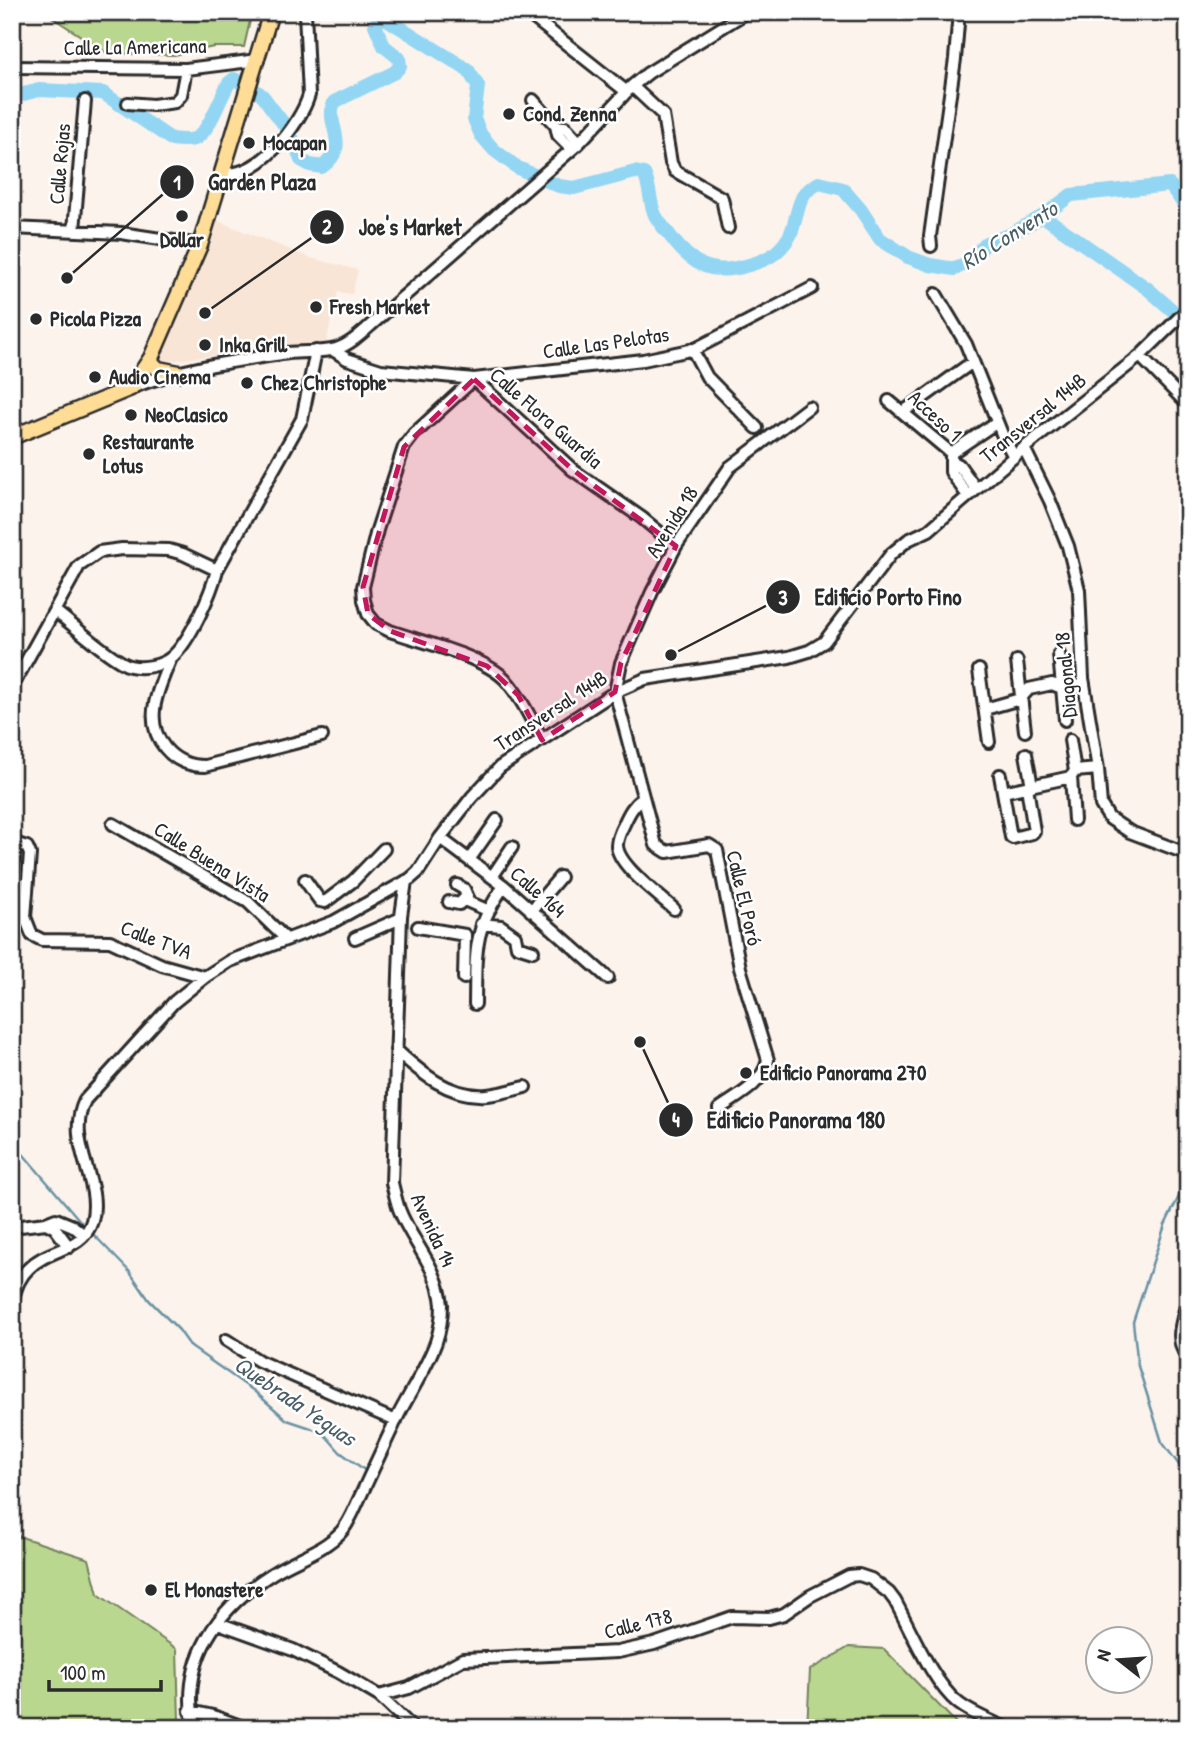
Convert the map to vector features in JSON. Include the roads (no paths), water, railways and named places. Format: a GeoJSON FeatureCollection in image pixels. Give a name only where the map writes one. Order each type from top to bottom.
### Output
{"type":"FeatureCollection","features":[{"type":"Feature","properties":{"kind":"main road"},"geometry":{"type":"LineString","coordinates":[[12,436],[131,388],[151,358],[200,245],[271,12]]}},
{"type":"Feature","properties":{"kind":"main road"},"geometry":{"type":"LineString","coordinates":[[151,358],[152,363],[159,369],[179,373]]}},
{"type":"Feature","properties":{"kind":"street"},"geometry":{"type":"LineString","coordinates":[[223,173],[232,175],[259,164],[306,106],[309,95],[305,12]]}},
{"type":"Feature","properties":{"kind":"street"},"geometry":{"type":"LineString","coordinates":[[526,12],[663,115],[671,163],[675,171],[722,198],[729,228]]}},
{"type":"Feature","properties":{"kind":"street"},"geometry":{"type":"LineString","coordinates":[[131,388],[179,373],[269,356],[333,350],[353,340],[576,146],[630,89],[658,66],[747,12]]}},
{"type":"Feature","properties":{"kind":"street"},"geometry":{"type":"LineString","coordinates":[[931,246],[930,236],[956,59],[959,12]]}},
{"type":"Feature","properties":{"kind":"street","name":"Calle La Americana"},"geometry":{"type":"LineString","coordinates":[[12,67],[186,69],[258,60]]}},
{"type":"Feature","properties":{"kind":"street"},"geometry":{"type":"LineString","coordinates":[[128,103],[153,105],[175,102],[181,95],[186,69]]}},
{"type":"Feature","properties":{"kind":"street"},"geometry":{"type":"LineString","coordinates":[[533,100],[556,125],[558,135],[576,146]]}},
{"type":"Feature","properties":{"kind":"street","name":"Calle Rojas"},"geometry":{"type":"LineString","coordinates":[[74,230],[85,101]]}},
{"type":"Feature","properties":{"kind":"street"},"geometry":{"type":"LineString","coordinates":[[12,228],[151,236],[200,245]]}},
{"type":"Feature","properties":{"kind":"street","name":"Calle Las Pelotas"},"geometry":{"type":"LineString","coordinates":[[474,379],[643,360],[692,349],[812,288]]}},
{"type":"Feature","properties":{"kind":"street"},"geometry":{"type":"LineString","coordinates":[[936,294],[966,344],[1014,457]]}},
{"type":"Feature","properties":{"kind":"street","name":"Transversal 144B"},"geometry":{"type":"LineString","coordinates":[[84,1235],[92,1222],[94,1205],[77,1129],[80,1110],[90,1093],[174,1002],[230,961],[333,922],[406,881],[418,872],[472,797],[500,767],[615,692],[645,680],[716,672],[789,657],[809,651],[824,642],[891,554],[908,540],[929,530],[1024,448],[1140,356],[1186,311]]}},
{"type":"Feature","properties":{"kind":"street"},"geometry":{"type":"LineString","coordinates":[[353,340],[352,350],[360,364]]}},
{"type":"Feature","properties":{"kind":"street"},"geometry":{"type":"LineString","coordinates":[[692,349],[707,377],[757,428]]}},
{"type":"Feature","properties":{"kind":"street","name":"Calle Flora Guardia"},"geometry":{"type":"LineString","coordinates":[[333,350],[360,364],[398,373],[474,379],[573,470],[677,546]]}},
{"type":"Feature","properties":{"kind":"street"},"geometry":{"type":"LineString","coordinates":[[316,351],[302,419],[217,570],[192,627],[170,658],[157,695],[153,718],[160,742],[176,758],[196,766],[205,766],[321,736]]}},
{"type":"Feature","properties":{"kind":"street"},"geometry":{"type":"LineString","coordinates":[[1140,356],[1188,405]]}},
{"type":"Feature","properties":{"kind":"street"},"geometry":{"type":"LineString","coordinates":[[902,412],[967,366]]}},
{"type":"Feature","properties":{"kind":"street"},"geometry":{"type":"LineString","coordinates":[[474,379],[414,434],[404,447],[377,530],[363,587],[363,600],[368,614],[376,624],[480,663],[503,677],[518,695],[542,740]]}},
{"type":"Feature","properties":{"kind":"street","name":"Acceso 1"},"geometry":{"type":"LineString","coordinates":[[889,401],[952,457],[951,472],[972,493]]}},
{"type":"Feature","properties":{"kind":"street","name":"Avenida 18"},"geometry":{"type":"LineString","coordinates":[[615,692],[621,663],[652,592],[677,546],[730,467],[809,407]]}},
{"type":"Feature","properties":{"kind":"street"},"geometry":{"type":"LineString","coordinates":[[952,457],[991,426]]}},
{"type":"Feature","properties":{"kind":"street","name":"Diagonal 18"},"geometry":{"type":"LineString","coordinates":[[1024,448],[1063,535],[1079,590],[1084,685],[1101,805],[1109,818],[1130,832],[1188,854]]}},
{"type":"Feature","properties":{"kind":"street"},"geometry":{"type":"LineString","coordinates":[[12,687],[79,566],[99,552],[122,549],[169,550],[217,570]]}},
{"type":"Feature","properties":{"kind":"street"},"geometry":{"type":"LineString","coordinates":[[55,611],[128,666],[145,667],[170,658]]}},
{"type":"Feature","properties":{"kind":"street"},"geometry":{"type":"LineString","coordinates":[[1059,654],[1066,720]]}},
{"type":"Feature","properties":{"kind":"street"},"geometry":{"type":"LineString","coordinates":[[1017,661],[1025,731]]}},
{"type":"Feature","properties":{"kind":"street"},"geometry":{"type":"LineString","coordinates":[[979,670],[989,742]]}},
{"type":"Feature","properties":{"kind":"street"},"geometry":{"type":"LineString","coordinates":[[985,709],[1020,699],[1029,689],[1052,684],[1062,688],[1084,685]]}},
{"type":"Feature","properties":{"kind":"street","name":"Calle El Poró"},"geometry":{"type":"LineString","coordinates":[[615,692],[656,845],[667,852],[709,845],[717,850],[740,968],[768,1060],[766,1071],[759,1081],[719,1109]]}},
{"type":"Feature","properties":{"kind":"street"},"geometry":{"type":"LineString","coordinates":[[1070,740],[1074,820]]}},
{"type":"Feature","properties":{"kind":"street"},"geometry":{"type":"LineString","coordinates":[[1000,775],[1011,836],[1013,838],[1032,833],[1034,831],[1026,754]]}},
{"type":"Feature","properties":{"kind":"street"},"geometry":{"type":"LineString","coordinates":[[1003,792],[1098,769]]}},
{"type":"Feature","properties":{"kind":"street"},"geometry":{"type":"LineString","coordinates":[[643,798],[634,805],[622,828],[617,843],[619,854],[625,864],[674,909]]}},
{"type":"Feature","properties":{"kind":"street"},"geometry":{"type":"LineString","coordinates":[[469,860],[497,820]]}},
{"type":"Feature","properties":{"kind":"street","name":"Calle Buena Vista"},"geometry":{"type":"LineString","coordinates":[[113,824],[248,902],[286,939]]}},
{"type":"Feature","properties":{"kind":"street","name":"Calle 164"},"geometry":{"type":"LineString","coordinates":[[440,838],[504,886],[608,978]]}},
{"type":"Feature","properties":{"kind":"street","name":"Calle TVA"},"geometry":{"type":"LineString","coordinates":[[12,842],[27,847],[30,855],[24,917],[32,935],[42,940],[110,941],[162,965],[205,978]]}},
{"type":"Feature","properties":{"kind":"street"},"geometry":{"type":"LineString","coordinates":[[492,877],[512,847]]}},
{"type":"Feature","properties":{"kind":"street"},"geometry":{"type":"LineString","coordinates":[[305,880],[320,901],[325,902],[352,881],[384,849]]}},
{"type":"Feature","properties":{"kind":"street"},"geometry":{"type":"LineString","coordinates":[[531,911],[560,877]]}},
{"type":"Feature","properties":{"kind":"street","name":"Avenida 14"},"geometry":{"type":"LineString","coordinates":[[194,1728],[190,1710],[192,1683],[197,1657],[205,1639],[245,1592],[271,1574],[316,1551],[342,1531],[428,1362],[439,1329],[442,1305],[440,1291],[425,1255],[399,1209],[392,1183],[401,918],[406,881]]}},
{"type":"Feature","properties":{"kind":"street"},"geometry":{"type":"LineString","coordinates":[[449,902],[459,904],[464,900],[466,892],[457,885]]}},
{"type":"Feature","properties":{"kind":"street"},"geometry":{"type":"LineString","coordinates":[[468,974],[476,952],[481,924],[487,910],[504,886]]}},
{"type":"Feature","properties":{"kind":"street"},"geometry":{"type":"LineString","coordinates":[[464,900],[487,910]]}},
{"type":"Feature","properties":{"kind":"street"},"geometry":{"type":"LineString","coordinates":[[355,938],[401,918]]}},
{"type":"Feature","properties":{"kind":"street"},"geometry":{"type":"LineString","coordinates":[[481,924],[502,926],[512,932],[517,946],[533,951]]}},
{"type":"Feature","properties":{"kind":"street"},"geometry":{"type":"LineString","coordinates":[[418,927],[465,935],[468,974],[475,1004]]}},
{"type":"Feature","properties":{"kind":"street"},"geometry":{"type":"LineString","coordinates":[[396,1050],[434,1082],[465,1092],[484,1096],[525,1087]]}},
{"type":"Feature","properties":{"kind":"street"},"geometry":{"type":"LineString","coordinates":[[12,1227],[46,1223],[56,1219],[84,1235],[77,1243],[40,1259],[29,1268],[18,1282],[12,1301]]}},
{"type":"Feature","properties":{"kind":"street"},"geometry":{"type":"LineString","coordinates":[[46,1223],[55,1228],[69,1247]]}},
{"type":"Feature","properties":{"kind":"street"},"geometry":{"type":"LineString","coordinates":[[1188,1298],[1178,1338],[1182,1351],[1188,1358]]}},
{"type":"Feature","properties":{"kind":"street"},"geometry":{"type":"LineString","coordinates":[[226,1340],[259,1361],[396,1422]]}},
{"type":"Feature","properties":{"kind":"street","name":"Calle 178"},"geometry":{"type":"LineString","coordinates":[[379,1696],[409,1688],[463,1659],[618,1652],[654,1644],[732,1617],[777,1616],[839,1579],[859,1575],[871,1579],[889,1593],[933,1671],[954,1701],[968,1711],[1006,1728]]}},
{"type":"Feature","properties":{"kind":"street"},"geometry":{"type":"LineString","coordinates":[[218,1623],[293,1650],[379,1696],[412,1728]]}},
{"type":"Feature","properties":{"kind":"street"},"geometry":{"type":"LineString","coordinates":[[190,1710],[246,1728]]}},
{"type":"Feature","properties":{"kind":"waterway","name":"Río Convento"},"geometry":{"type":"LineString","coordinates":[[254,90],[263,96],[286,128],[301,160],[322,167],[336,151],[332,119],[334,102],[395,72],[400,66],[399,58],[384,46],[375,25],[385,18],[468,70],[478,86],[474,119],[481,135],[494,150],[518,168],[559,186],[574,188],[635,172],[644,174],[653,210],[661,224],[686,254],[712,268],[733,269],[776,253],[789,237],[804,194],[819,183],[843,189],[880,239],[908,257],[930,265],[955,269],[971,260],[986,243],[1009,235],[1043,216],[1071,195],[1170,185],[1188,210]]}},
{"type":"Feature","properties":{"kind":"waterway","name":"Río Convento"},"geometry":{"type":"LineString","coordinates":[[12,97],[39,90],[103,93],[171,139],[188,140],[194,139],[205,130],[229,83],[234,79],[242,83]]}},
{"type":"Feature","properties":{"kind":"waterway"},"geometry":{"type":"LineString","coordinates":[[1043,216],[1148,289],[1188,324]]}},
{"type":"Feature","properties":{"kind":"waterway","name":"Quebrada Yeguas"},"geometry":{"type":"LineString","coordinates":[[12,1141],[81,1222]]}},
{"type":"Feature","properties":{"kind":"waterway"},"geometry":{"type":"LineString","coordinates":[[1188,1178],[1165,1225],[1133,1322],[1138,1366],[1162,1442],[1188,1477]]}},
{"type":"Feature","properties":{"kind":"waterway","name":"Quebrada Yeguas"},"geometry":{"type":"LineString","coordinates":[[94,1235],[129,1271],[149,1300],[179,1330],[191,1347],[254,1391],[287,1420],[326,1436],[340,1452],[366,1471]]}},
{"type":"Feature","properties":{"kind":"place","name":"Cond. Zenna"},"geometry":{"type":"Point","coordinates":[509,114]}},
{"type":"Feature","properties":{"kind":"place","name":"Mocapan"},"geometry":{"type":"Point","coordinates":[249,143]}},
{"type":"Feature","properties":{"kind":"place","name":"Dollar"},"geometry":{"type":"Point","coordinates":[182,216]}},
{"type":"Feature","properties":{"kind":"place","name":"Garden Plaza"},"geometry":{"type":"Point","coordinates":[67,278]}},
{"type":"Feature","properties":{"kind":"place","name":"Fresh Market"},"geometry":{"type":"Point","coordinates":[316,307]}},
{"type":"Feature","properties":{"kind":"place","name":"Joe's Market"},"geometry":{"type":"Point","coordinates":[205,313]}},
{"type":"Feature","properties":{"kind":"place","name":"Picola Pizza"},"geometry":{"type":"Point","coordinates":[36,319]}},
{"type":"Feature","properties":{"kind":"place","name":"Inka Grill"},"geometry":{"type":"Point","coordinates":[205,345]}},
{"type":"Feature","properties":{"kind":"place","name":"Audio Cinema"},"geometry":{"type":"Point","coordinates":[95,377]}},
{"type":"Feature","properties":{"kind":"place","name":"Chez Christophe"},"geometry":{"type":"Point","coordinates":[247,383]}},
{"type":"Feature","properties":{"kind":"place","name":"NeoClasico"},"geometry":{"type":"Point","coordinates":[131,415]}},
{"type":"Feature","properties":{"kind":"place","name":"Restaurante Lotus"},"geometry":{"type":"Point","coordinates":[89,454]}},
{"type":"Feature","properties":{"kind":"place","name":"Edificio Porto Fino"},"geometry":{"type":"Point","coordinates":[671,655]}},
{"type":"Feature","properties":{"kind":"place","name":"Edificio Panorama 180"},"geometry":{"type":"Point","coordinates":[640,1042]}},
{"type":"Feature","properties":{"kind":"place","name":"Edificio Panorama 270"},"geometry":{"type":"Point","coordinates":[746,1073]}},
{"type":"Feature","properties":{"kind":"place","name":"El Monastere"},"geometry":{"type":"Point","coordinates":[151,1590]}}]}
